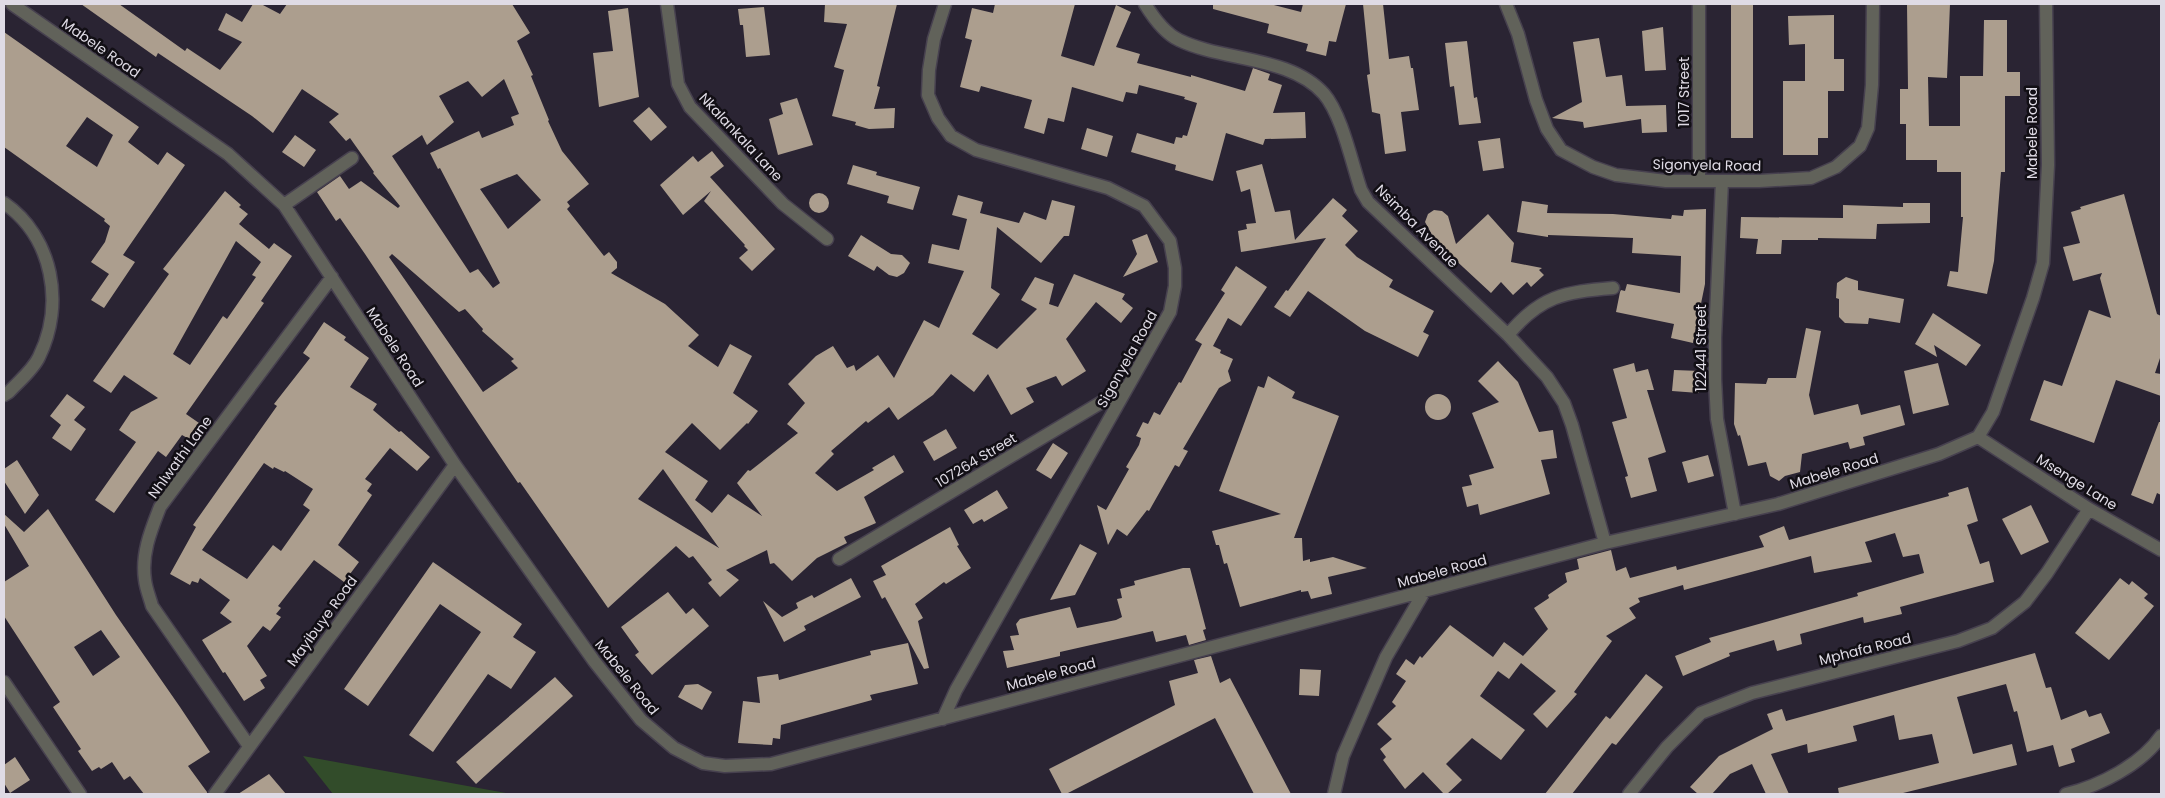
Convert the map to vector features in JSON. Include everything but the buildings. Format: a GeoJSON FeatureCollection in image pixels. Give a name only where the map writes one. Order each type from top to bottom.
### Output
{"type":"FeatureCollection","features":[{"type":"Feature","properties":{"kind":"street","name":"Mabele Road"},"geometry":{"type":"LineString","coordinates":[[12,4],[228,154],[284,206],[455,466],[594,661],[640,720],[674,748],[703,763],[725,766],[771,764],[1605,543],[1778,504],[1938,454],[1978,437],[1993,412],[2033,298],[2043,263],[2048,165],[2046,4]]}},
{"type":"Feature","properties":{"kind":"street","name":"Nkalankala Lane"},"geometry":{"type":"LineString","coordinates":[[667,4],[678,84],[690,107],[783,204],[827,239]]}},
{"type":"Feature","properties":{"kind":"street","name":"Sigonyela Road"},"geometry":{"type":"LineString","coordinates":[[942,719],[956,690],[1170,312],[1175,286],[1175,268],[1170,241],[1144,206],[1108,188],[976,150],[951,136],[938,118],[928,95],[934,39],[945,4]]}},
{"type":"Feature","properties":{"kind":"street","name":"Nsimba Avenue"},"geometry":{"type":"LineString","coordinates":[[1145,4],[1155,20],[1177,39],[1211,51],[1281,69],[1310,82],[1324,94],[1335,111],[1360,190],[1368,202],[1508,336],[1547,377],[1564,403],[1605,543]]}},
{"type":"Feature","properties":{"kind":"street","name":"Sigonyela Road"},"geometry":{"type":"LineString","coordinates":[[1506,4],[1518,34],[1546,129],[1561,150],[1593,167],[1616,175],[1666,181],[1759,181],[1811,178],[1836,167],[1860,146],[1868,128],[1872,85],[1873,4]]}},
{"type":"Feature","properties":{"kind":"street","name":"1017 Street"},"geometry":{"type":"LineString","coordinates":[[1698,181],[1699,4]]}},
{"type":"Feature","properties":{"kind":"street"},"geometry":{"type":"LineString","coordinates":[[284,206],[352,158]]}},
{"type":"Feature","properties":{"kind":"street","name":"122441 Street"},"geometry":{"type":"LineString","coordinates":[[1722,181],[1715,379],[1717,419],[1735,514]]}},
{"type":"Feature","properties":{"kind":"street"},"geometry":{"type":"LineString","coordinates":[[4,203],[29,226],[46,255],[50,269],[52,309],[47,335],[39,358],[9,392],[4,395]]}},
{"type":"Feature","properties":{"kind":"street","name":"Nhlwathi Lane"},"geometry":{"type":"LineString","coordinates":[[249,746],[152,606],[145,580],[144,563],[148,540],[160,507],[332,277]]}},
{"type":"Feature","properties":{"kind":"street"},"geometry":{"type":"LineString","coordinates":[[1508,336],[1523,317],[1553,298],[1576,291],[1613,288]]}},
{"type":"Feature","properties":{"kind":"street","name":"107264 Street"},"geometry":{"type":"LineString","coordinates":[[839,559],[1129,386]]}},
{"type":"Feature","properties":{"kind":"street","name":"Msenge Lane"},"geometry":{"type":"LineString","coordinates":[[1978,437],[2089,509],[2161,550]]}},
{"type":"Feature","properties":{"kind":"street","name":"Mayibuye Road"},"geometry":{"type":"LineString","coordinates":[[215,794],[455,466]]}},
{"type":"Feature","properties":{"kind":"street","name":"Mphafa Road"},"geometry":{"type":"LineString","coordinates":[[1629,794],[1667,747],[1701,713],[1752,693],[1958,641],[1992,628],[2025,602],[2047,573],[2089,509]]}},
{"type":"Feature","properties":{"kind":"street"},"geometry":{"type":"LineString","coordinates":[[1334,794],[1343,756],[1386,657],[1424,592]]}},
{"type":"Feature","properties":{"kind":"street"},"geometry":{"type":"LineString","coordinates":[[4,682],[80,794]]}},
{"type":"Feature","properties":{"kind":"street"},"geometry":{"type":"LineString","coordinates":[[2066,794],[2116,775],[2134,762],[2161,736]]}},
{"type":"Feature","properties":{"kind":"green space"},"geometry":{"type":"Polygon","coordinates":[[[303,756],[511,794],[333,794],[303,756]]]}}]}
